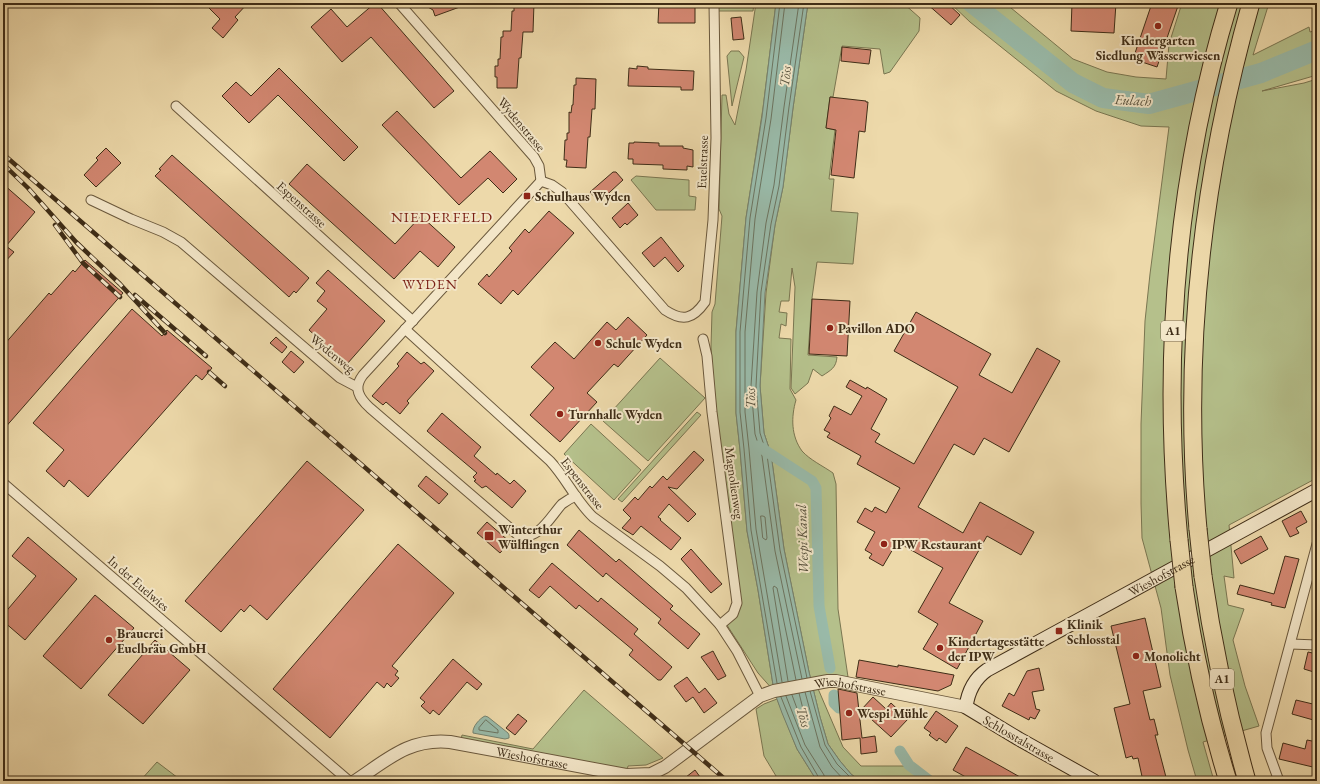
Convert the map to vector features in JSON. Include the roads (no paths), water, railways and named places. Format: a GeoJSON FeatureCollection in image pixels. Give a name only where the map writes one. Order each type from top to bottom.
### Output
{"type":"FeatureCollection","features":[{"type":"Feature","properties":{"kind":"highway","name":"A1"},"geometry":{"type":"LineString","coordinates":[[1228,781],[1202,683],[1184,587],[1173,478],[1171,389],[1173,331],[1180,242],[1188,184],[1213,59],[1229,3]]}},
{"type":"Feature","properties":{"kind":"highway","name":"A1"},"geometry":{"type":"LineString","coordinates":[[1247,781],[1223,686],[1210,621],[1198,530],[1192,433],[1194,332],[1198,274],[1204,223],[1214,159],[1223,115],[1238,50],[1251,3]]}},
{"type":"Feature","properties":{"kind":"main road","name":"Wieshofstrasse"},"geometry":{"type":"LineString","coordinates":[[966,707],[967,698],[974,682],[987,670],[1317,490]]}},
{"type":"Feature","properties":{"kind":"main road","name":"Schlosstalstrasse"},"geometry":{"type":"LineString","coordinates":[[966,707],[1094,781]]}},
{"type":"Feature","properties":{"kind":"street","name":"Wydenstrasse"},"geometry":{"type":"LineString","coordinates":[[399,3],[534,157],[539,166],[541,181]]}},
{"type":"Feature","properties":{"kind":"street","name":"Euelstrasse"},"geometry":{"type":"LineString","coordinates":[[541,181],[552,185],[562,192],[665,310],[674,316],[683,318],[692,316],[699,310],[705,302],[713,220],[716,108],[714,3]]}},
{"type":"Feature","properties":{"kind":"street","name":"Espenstrasse"},"geometry":{"type":"LineString","coordinates":[[176,106],[413,321]]}},
{"type":"Feature","properties":{"kind":"street"},"geometry":{"type":"LineString","coordinates":[[357,387],[359,380],[363,375],[541,181]]}},
{"type":"Feature","properties":{"kind":"street","name":"Wydenweg"},"geometry":{"type":"LineString","coordinates":[[91,200],[163,232],[181,242],[340,378],[357,387],[361,399],[370,408],[518,535],[526,537],[537,533],[562,505],[576,496]]}},
{"type":"Feature","properties":{"kind":"street","name":"Espenstrasse"},"geometry":{"type":"LineString","coordinates":[[405,329],[550,461],[593,518],[660,566],[681,584],[720,625],[737,651],[760,696]]}},
{"type":"Feature","properties":{"kind":"street","name":"Magnolienweg"},"geometry":{"type":"LineString","coordinates":[[703,338],[707,356],[712,412],[737,603],[733,614],[720,625]]}},
{"type":"Feature","properties":{"kind":"street","name":"In der Euelwies"},"geometry":{"type":"LineString","coordinates":[[3,483],[348,781]]}},
{"type":"Feature","properties":{"kind":"street"},"geometry":{"type":"LineString","coordinates":[[1279,781],[1267,748],[1266,733],[1317,544]]}},
{"type":"Feature","properties":{"kind":"street"},"geometry":{"type":"LineString","coordinates":[[1291,644],[1317,646]]}},
{"type":"Feature","properties":{"kind":"street","name":"Wieshofstrasse"},"geometry":{"type":"LineString","coordinates":[[355,781],[404,749],[417,743],[436,741],[450,742],[626,774],[651,774],[666,767],[760,696],[774,691],[836,681],[966,707]]}},
{"type":"Feature","properties":{"kind":"water","name":"Töss"},"geometry":{"type":"Polygon","coordinates":[[[776,3],[808,3],[783,187],[775,225],[765,293],[760,386],[764,433],[771,454],[784,549],[809,672],[820,717],[828,744],[851,774],[860,781],[817,781],[797,749],[774,691],[747,531],[736,413],[736,332],[746,218],[762,117],[776,3]]]}},
{"type":"Feature","properties":{"kind":"water"},"geometry":{"type":"Polygon","coordinates":[[[485,716],[508,733],[509,738],[505,739],[473,733],[477,723],[485,716]]]}},
{"type":"Feature","properties":{"kind":"waterway","name":"Eulach"},"geometry":{"type":"LineString","coordinates":[[972,3],[1073,83],[1103,98],[1149,104],[1261,73],[1317,50]]}},
{"type":"Feature","properties":{"kind":"waterway","name":"Wespi Kanal"},"geometry":{"type":"LineString","coordinates":[[758,446],[812,481],[816,488],[819,606],[830,668]]}},
{"type":"Feature","properties":{"kind":"waterway","name":"Wespi Kanal"},"geometry":{"type":"LineString","coordinates":[[834,695],[834,703],[839,708]]}},
{"type":"Feature","properties":{"kind":"waterway","name":"Wespi Kanal"},"geometry":{"type":"LineString","coordinates":[[900,751],[909,765],[930,781]]}},
{"type":"Feature","properties":{"kind":"railway"},"geometry":{"type":"LineString","coordinates":[[3,154],[727,781]]}},
{"type":"Feature","properties":{"kind":"railway"},"geometry":{"type":"LineString","coordinates":[[3,164],[28,188],[76,242],[120,284],[165,333]]}},
{"type":"Feature","properties":{"kind":"railway"},"geometry":{"type":"LineString","coordinates":[[55,225],[83,263],[120,297]]}},
{"type":"Feature","properties":{"kind":"railway"},"geometry":{"type":"LineString","coordinates":[[135,295],[206,356]]}},
{"type":"Feature","properties":{"kind":"railway"},"geometry":{"type":"LineString","coordinates":[[209,372],[225,386]]}},
{"type":"Feature","properties":{"kind":"place","name":"Kindergarten Siedlung Wässerwiesen"},"geometry":{"type":"Point","coordinates":[1158,26]}},
{"type":"Feature","properties":{"kind":"place","name":"Schulhaus Wyden"},"geometry":{"type":"Point","coordinates":[527,196]}},
{"type":"Feature","properties":{"kind":"place","name":"Pavillon ADO"},"geometry":{"type":"Point","coordinates":[830,328]}},
{"type":"Feature","properties":{"kind":"place","name":"Schule Wyden"},"geometry":{"type":"Point","coordinates":[598,343]}},
{"type":"Feature","properties":{"kind":"place","name":"Turnhalle Wyden"},"geometry":{"type":"Point","coordinates":[560,414]}},
{"type":"Feature","properties":{"kind":"place","name":"Winterthur Wülflingen"},"geometry":{"type":"Point","coordinates":[489,536]}},
{"type":"Feature","properties":{"kind":"place","name":"IPW Restaurant"},"geometry":{"type":"Point","coordinates":[884,544]}},
{"type":"Feature","properties":{"kind":"place","name":"Klinik Schlosstal"},"geometry":{"type":"Point","coordinates":[1059,631]}},
{"type":"Feature","properties":{"kind":"place","name":"Brauerei Euelbräu GmbH"},"geometry":{"type":"Point","coordinates":[109,640]}},
{"type":"Feature","properties":{"kind":"place","name":"Kindertagesstätte der IPW"},"geometry":{"type":"Point","coordinates":[940,648]}},
{"type":"Feature","properties":{"kind":"place","name":"Monolicht"},"geometry":{"type":"Point","coordinates":[1136,656]}},
{"type":"Feature","properties":{"kind":"place","name":"Wespi Mühle"},"geometry":{"type":"Point","coordinates":[849,713]}},
{"type":"Feature","properties":{"kind":"district","name":"NIEDERFELD"},"geometry":{"type":"Point","coordinates":[442,217]}},
{"type":"Feature","properties":{"kind":"district","name":"WYDEN"},"geometry":{"type":"Point","coordinates":[430,284]}}]}
